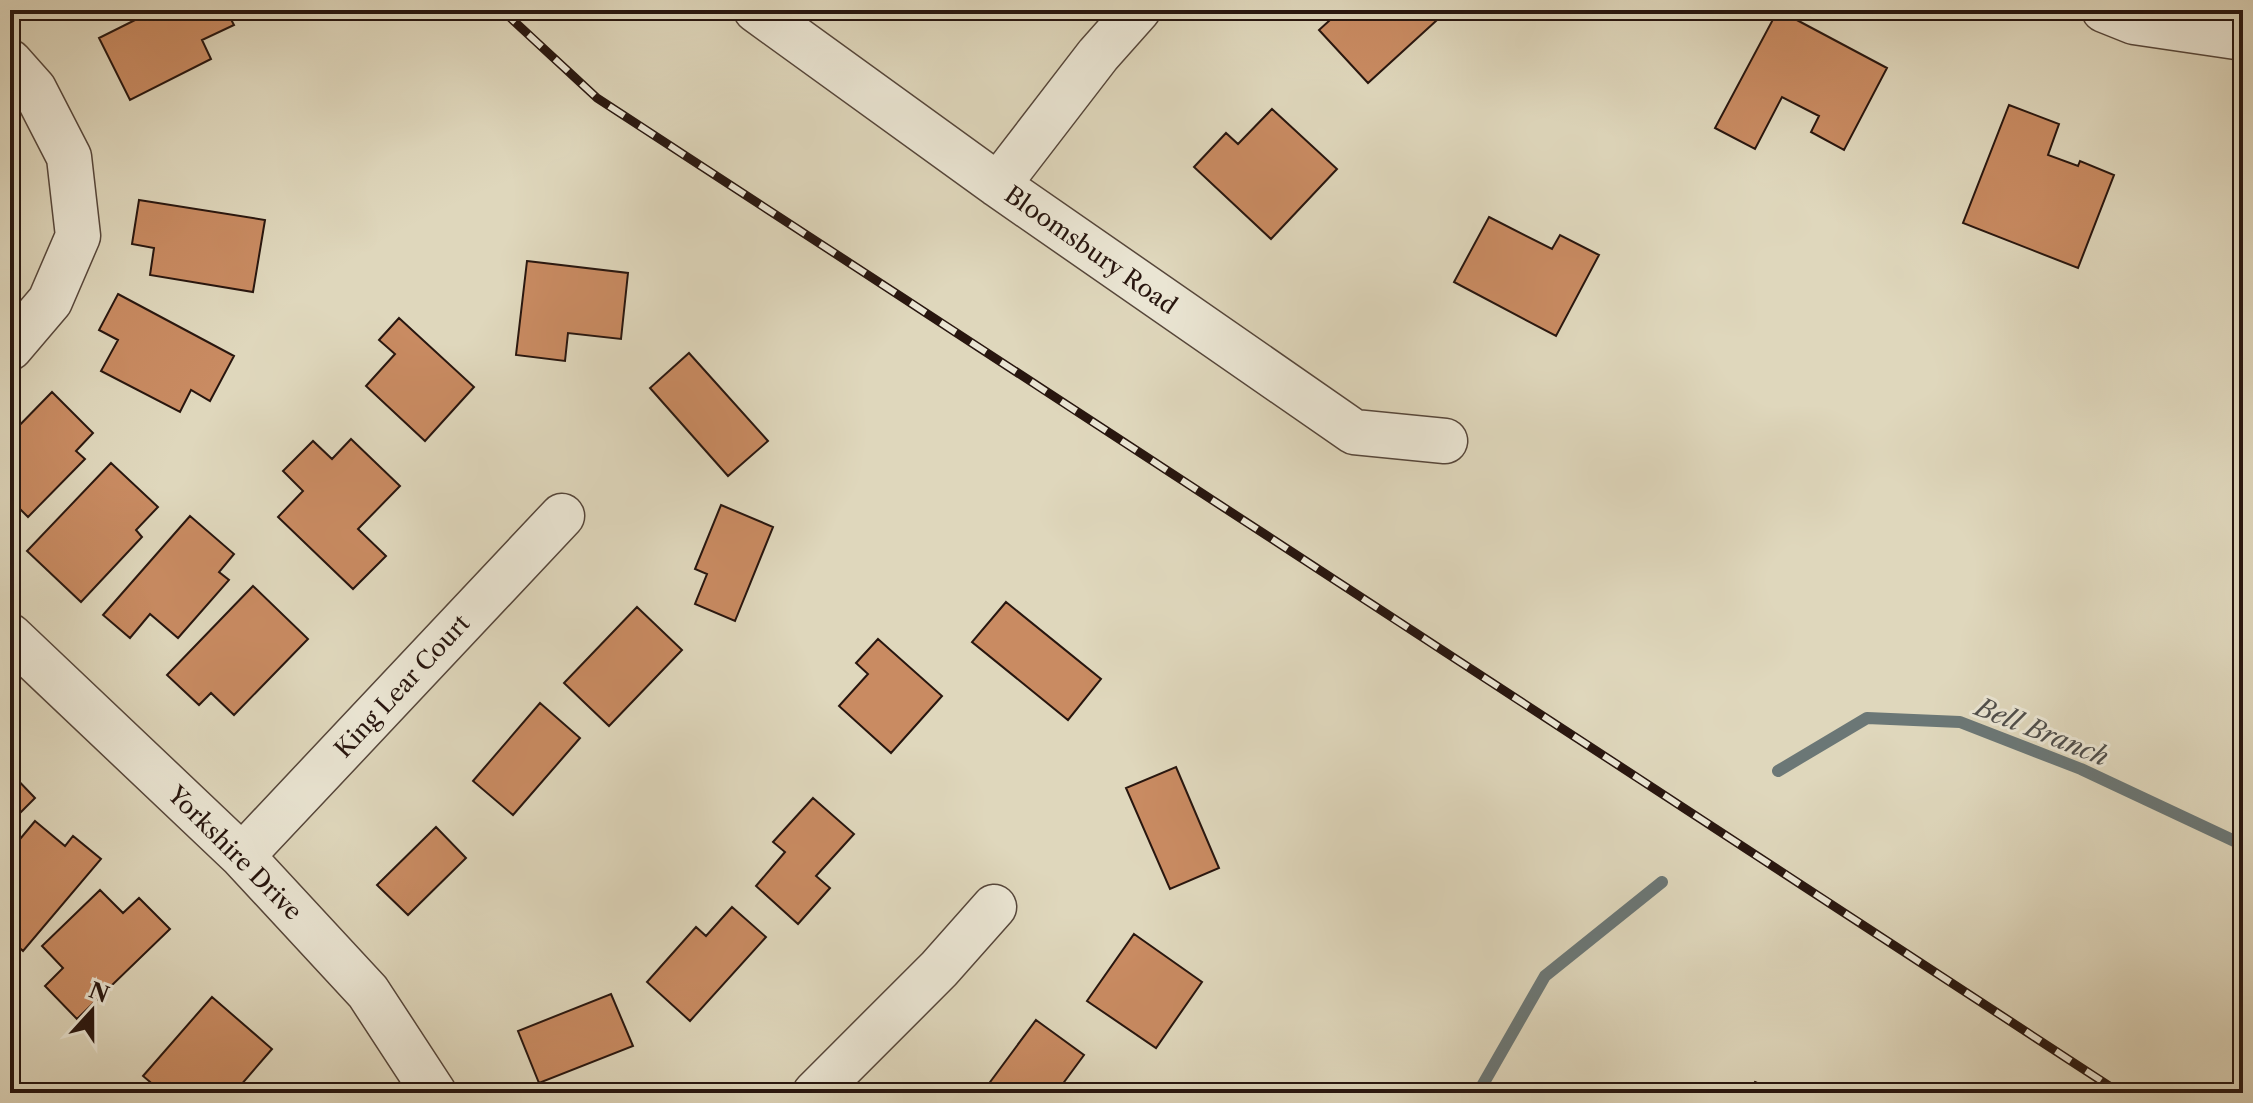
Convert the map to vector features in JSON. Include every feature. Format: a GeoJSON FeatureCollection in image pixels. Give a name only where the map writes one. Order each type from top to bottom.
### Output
{"type":"FeatureCollection","features":[{"type":"Feature","properties":{"kind":"street","name":"Bloomsbury Road"},"geometry":{"type":"LineString","coordinates":[[756,10],[998,185],[1354,432],[1445,441]]}},
{"type":"Feature","properties":{"kind":"street"},"geometry":{"type":"LineString","coordinates":[[998,185],[1098,55],[1138,10]]}},
{"type":"Feature","properties":{"kind":"street"},"geometry":{"type":"LineString","coordinates":[[2104,10],[2134,22],[2243,38]]}},
{"type":"Feature","properties":{"kind":"street"},"geometry":{"type":"LineString","coordinates":[[10,62],[34,89],[69,157],[78,236],[50,301],[10,348]]}},
{"type":"Feature","properties":{"kind":"street","name":"King Lear Court"},"geometry":{"type":"LineString","coordinates":[[242,856],[562,516]]}},
{"type":"Feature","properties":{"kind":"street","name":"Yorkshire Drive"},"geometry":{"type":"LineString","coordinates":[[10,636],[242,856],[368,992],[434,1093]]}},
{"type":"Feature","properties":{"kind":"street"},"geometry":{"type":"LineString","coordinates":[[815,1093],[939,969],[994,907]]}},
{"type":"Feature","properties":{"kind":"building"},"geometry":{"type":"Polygon","coordinates":[[[155,10],[226,10],[234,25],[202,40],[211,59],[130,100],[99,38],[155,10]]]}},
{"type":"Feature","properties":{"kind":"building"},"geometry":{"type":"Polygon","coordinates":[[[1341,10],[1448,10],[1368,83],[1319,30],[1341,10]]]}},
{"type":"Feature","properties":{"kind":"building"},"geometry":{"type":"Polygon","coordinates":[[[1778,10],[1887,68],[1844,150],[1811,132],[1819,116],[1782,97],[1755,149],[1715,128],[1778,10]]]}},
{"type":"Feature","properties":{"kind":"building"},"geometry":{"type":"Polygon","coordinates":[[[2009,105],[2059,124],[2048,155],[2078,166],[2080,161],[2114,175],[2078,268],[1963,223],[2009,105]]]}},
{"type":"Feature","properties":{"kind":"building"},"geometry":{"type":"Polygon","coordinates":[[[1272,109],[1337,169],[1271,239],[1194,167],[1226,133],[1238,144],[1272,109]]]}},
{"type":"Feature","properties":{"kind":"building"},"geometry":{"type":"Polygon","coordinates":[[[139,200],[265,220],[253,292],[150,275],[154,248],[132,244],[139,200]]]}},
{"type":"Feature","properties":{"kind":"building"},"geometry":{"type":"Polygon","coordinates":[[[1489,217],[1552,249],[1560,235],[1599,255],[1556,336],[1454,282],[1489,217]]]}},
{"type":"Feature","properties":{"kind":"building"},"geometry":{"type":"Polygon","coordinates":[[[527,261],[628,273],[621,339],[568,333],[565,361],[516,355],[527,261]]]}},
{"type":"Feature","properties":{"kind":"building"},"geometry":{"type":"Polygon","coordinates":[[[118,294],[234,356],[210,401],[191,390],[180,412],[101,371],[118,340],[99,330],[118,294]]]}},
{"type":"Feature","properties":{"kind":"building"},"geometry":{"type":"Polygon","coordinates":[[[399,318],[474,387],[425,441],[366,386],[395,354],[379,340],[399,318]]]}},
{"type":"Feature","properties":{"kind":"building"},"geometry":{"type":"Polygon","coordinates":[[[689,353],[768,441],[728,476],[650,388],[689,353]]]}},
{"type":"Feature","properties":{"kind":"building"},"geometry":{"type":"Polygon","coordinates":[[[52,392],[93,433],[76,451],[85,459],[28,517],[10,499],[10,435],[52,392]]]}},
{"type":"Feature","properties":{"kind":"building"},"geometry":{"type":"Polygon","coordinates":[[[351,439],[400,486],[358,529],[386,556],[353,589],[278,517],[303,491],[283,471],[313,441],[332,459],[351,439]]]}},
{"type":"Feature","properties":{"kind":"building"},"geometry":{"type":"Polygon","coordinates":[[[111,463],[158,507],[136,530],[142,537],[81,602],[27,551],[111,463]]]}},
{"type":"Feature","properties":{"kind":"building"},"geometry":{"type":"Polygon","coordinates":[[[721,505],[773,527],[735,621],[695,604],[707,574],[695,569],[721,505]]]}},
{"type":"Feature","properties":{"kind":"building"},"geometry":{"type":"Polygon","coordinates":[[[190,516],[234,554],[219,572],[229,580],[178,638],[150,614],[130,638],[103,615],[190,516]]]}},
{"type":"Feature","properties":{"kind":"building"},"geometry":{"type":"Polygon","coordinates":[[[253,586],[308,639],[234,715],[211,693],[199,705],[167,675],[253,586]]]}},
{"type":"Feature","properties":{"kind":"building"},"geometry":{"type":"Polygon","coordinates":[[[1006,602],[1101,679],[1068,720],[972,642],[1006,602]]]}},
{"type":"Feature","properties":{"kind":"building"},"geometry":{"type":"Polygon","coordinates":[[[637,607],[682,650],[609,726],[564,683],[637,607]]]}},
{"type":"Feature","properties":{"kind":"building"},"geometry":{"type":"Polygon","coordinates":[[[878,639],[942,696],[891,753],[839,706],[868,674],[856,663],[878,639]]]}},
{"type":"Feature","properties":{"kind":"building"},"geometry":{"type":"Polygon","coordinates":[[[540,703],[580,738],[513,815],[473,781],[540,703]]]}},
{"type":"Feature","properties":{"kind":"building"},"geometry":{"type":"Polygon","coordinates":[[[1176,767],[1219,868],[1170,889],[1126,788],[1176,767]]]}},
{"type":"Feature","properties":{"kind":"building"},"geometry":{"type":"Polygon","coordinates":[[[10,772],[35,798],[10,823],[10,772]]]}},
{"type":"Feature","properties":{"kind":"building"},"geometry":{"type":"Polygon","coordinates":[[[813,798],[854,834],[816,876],[830,888],[798,924],[756,886],[785,852],[773,842],[813,798]]]}},
{"type":"Feature","properties":{"kind":"building"},"geometry":{"type":"Polygon","coordinates":[[[35,821],[65,846],[73,836],[101,859],[23,951],[10,939],[10,851],[35,821]]]}},
{"type":"Feature","properties":{"kind":"building"},"geometry":{"type":"Polygon","coordinates":[[[436,827],[466,858],[408,915],[377,885],[436,827]]]}},
{"type":"Feature","properties":{"kind":"building"},"geometry":{"type":"Polygon","coordinates":[[[100,890],[123,913],[139,898],[170,929],[77,1019],[45,986],[63,968],[42,946],[100,890]]]}},
{"type":"Feature","properties":{"kind":"building"},"geometry":{"type":"Polygon","coordinates":[[[732,907],[766,937],[690,1021],[647,982],[696,927],[706,936],[732,907]]]}},
{"type":"Feature","properties":{"kind":"building"},"geometry":{"type":"Polygon","coordinates":[[[1134,934],[1202,982],[1156,1048],[1087,1001],[1134,934]]]}},
{"type":"Feature","properties":{"kind":"building"},"geometry":{"type":"Polygon","coordinates":[[[611,994],[633,1046],[539,1083],[518,1031],[611,994]]]}},
{"type":"Feature","properties":{"kind":"building"},"geometry":{"type":"Polygon","coordinates":[[[212,997],[272,1049],[234,1093],[184,1093],[178,1087],[172,1093],[163,1093],[143,1076],[212,997]]]}},
{"type":"Feature","properties":{"kind":"building"},"geometry":{"type":"Polygon","coordinates":[[[1036,1020],[1084,1055],[1056,1093],[982,1093],[1036,1020]]]}},
{"type":"Feature","properties":{"kind":"building"},"geometry":{"type":"Polygon","coordinates":[[[1755,1082],[1779,1093],[1750,1093],[1755,1082]]]}},
{"type":"Feature","properties":{"kind":"waterway","name":"Bell Branch"},"geometry":{"type":"LineString","coordinates":[[1778,771],[1867,718],[1960,722],[2081,769],[2243,845]]}},
{"type":"Feature","properties":{"kind":"waterway","name":"Bell Branch"},"geometry":{"type":"LineString","coordinates":[[1478,1093],[1545,976],[1662,882]]}},
{"type":"Feature","properties":{"kind":"railway"},"geometry":{"type":"LineString","coordinates":[[502,10],[597,98],[2120,1093]]}}]}
